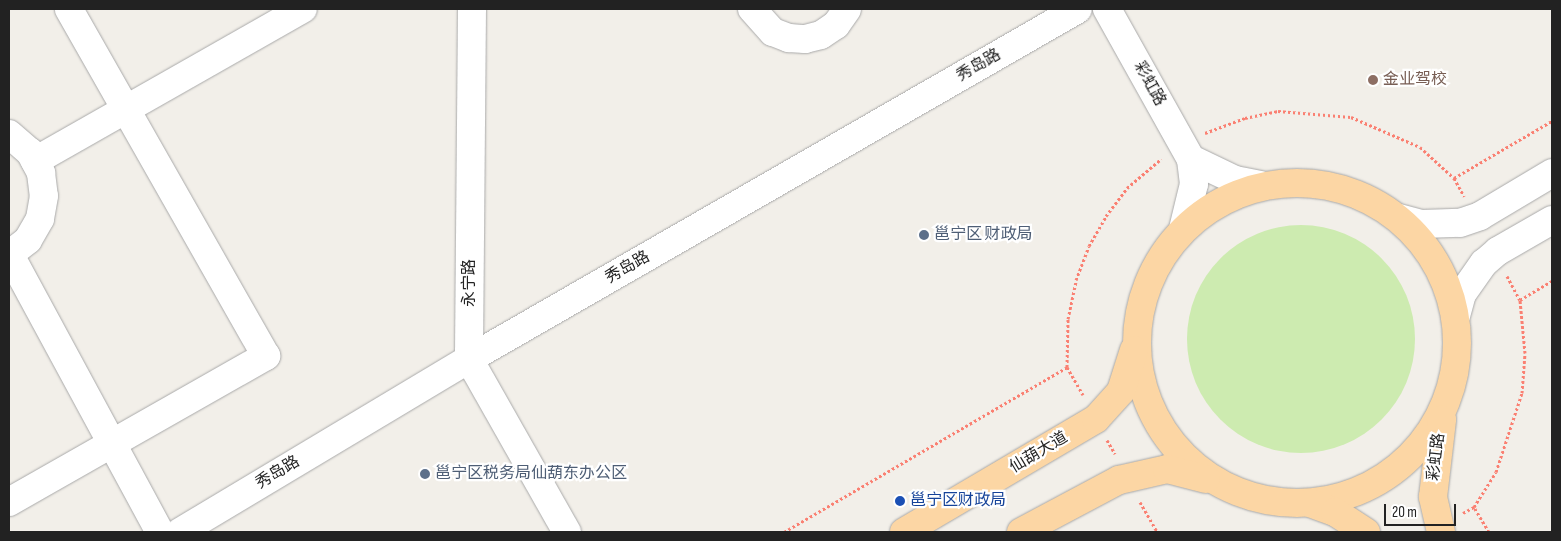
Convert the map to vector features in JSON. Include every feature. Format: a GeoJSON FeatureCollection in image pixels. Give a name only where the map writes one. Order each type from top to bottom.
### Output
{"type":"FeatureCollection","features":[{"type":"Feature","properties":{"kind":"main road"},"geometry":{"type":"LineString","coordinates":[[1021,532],[1089,493],[1148,471],[1167,469],[1184,471],[1223,485],[1265,500],[1310,503],[1343,497],[1374,484],[1408,459],[1426,440],[1443,411],[1456,364],[1456,316],[1444,279],[1425,246],[1399,218],[1368,198],[1334,186],[1298,182],[1261,185],[1219,201],[1183,228],[1167,247],[1144,291],[1136,341],[1140,376],[1151,410],[1170,440],[1194,466],[1223,485]]}},
{"type":"Feature","properties":{"kind":"main road","name":"仙葫大道"},"geometry":{"type":"LineString","coordinates":[[904,532],[1096,419],[1121,391],[1136,341]]}},
{"type":"Feature","properties":{"kind":"main road","name":"彩虹路"},"geometry":{"type":"LineString","coordinates":[[1441,532],[1433,497],[1434,466],[1443,411]]}},
{"type":"Feature","properties":{"kind":"main road"},"geometry":{"type":"LineString","coordinates":[[1310,503],[1342,516],[1366,532]]}},
{"type":"Feature","properties":{"kind":"street"},"geometry":{"type":"LineString","coordinates":[[9,502],[266,356],[69,9]]}},
{"type":"Feature","properties":{"kind":"street","name":"永宁路"},"geometry":{"type":"LineString","coordinates":[[469,360],[472,9]]}},
{"type":"Feature","properties":{"kind":"street"},"geometry":{"type":"LineString","coordinates":[[752,9],[773,32],[789,38],[806,39],[822,35],[836,25],[847,9]]}},
{"type":"Feature","properties":{"kind":"street","name":"秀岛路"},"geometry":{"type":"LineString","coordinates":[[180,532],[469,360],[1078,9]]}},
{"type":"Feature","properties":{"kind":"street","name":"彩虹路"},"geometry":{"type":"LineString","coordinates":[[1107,9],[1187,151]]}},
{"type":"Feature","properties":{"kind":"street"},"geometry":{"type":"LineString","coordinates":[[35,161],[285,13]]}},
{"type":"Feature","properties":{"kind":"street"},"geometry":{"type":"LineString","coordinates":[[9,134],[30,152],[41,173],[44,196],[40,219],[28,240],[9,255],[160,532]]}},
{"type":"Feature","properties":{"kind":"street"},"geometry":{"type":"LineString","coordinates":[[1187,151],[1235,180],[1261,185]]}},
{"type":"Feature","properties":{"kind":"street"},"geometry":{"type":"LineString","coordinates":[[1183,228],[1194,184],[1187,151]]}},
{"type":"Feature","properties":{"kind":"street"},"geometry":{"type":"LineString","coordinates":[[1399,218],[1422,224],[1460,223],[1480,216],[1552,173]]}},
{"type":"Feature","properties":{"kind":"street"},"geometry":{"type":"LineString","coordinates":[[1456,316],[1462,294],[1484,263],[1498,251],[1552,220]]}},
{"type":"Feature","properties":{"kind":"street"},"geometry":{"type":"LineString","coordinates":[[469,360],[567,532]]}},
{"type":"Feature","properties":{"kind":"path"},"geometry":{"type":"LineString","coordinates":[[1086,402],[1067,367],[1068,319],[1076,280],[1089,246],[1128,188],[1153,164],[1187,151],[1245,118],[1278,111],[1352,117],[1420,147],[1454,178],[1552,122]]}},
{"type":"Feature","properties":{"kind":"path"},"geometry":{"type":"LineString","coordinates":[[1489,532],[1474,507],[1496,472],[1522,393],[1526,353],[1520,300],[1552,281]]}},
{"type":"Feature","properties":{"kind":"path"},"geometry":{"type":"LineString","coordinates":[[784,532],[1067,367]]}},
{"type":"Feature","properties":{"kind":"path"},"geometry":{"type":"LineString","coordinates":[[1105,437],[1119,463]]}},
{"type":"Feature","properties":{"kind":"path"},"geometry":{"type":"LineString","coordinates":[[1138,498],[1157,532]]}},
{"type":"Feature","properties":{"kind":"green space"},"geometry":{"type":"Polygon","coordinates":[[[1301,225],[1334,230],[1355,239],[1373,251],[1389,267],[1401,285],[1410,306],[1415,339],[1410,372],[1401,393],[1389,411],[1373,427],[1355,439],[1334,448],[1301,453],[1268,448],[1247,439],[1229,427],[1213,411],[1201,393],[1192,372],[1187,339],[1192,306],[1201,285],[1213,267],[1229,251],[1247,239],[1268,230],[1301,225]]]}},
{"type":"Feature","properties":{"kind":"place","name":"金业驾校"},"geometry":{"type":"Point","coordinates":[1373,80]}},
{"type":"Feature","properties":{"kind":"place","name":"邕宁区 财政局"},"geometry":{"type":"Point","coordinates":[924,235]}},
{"type":"Feature","properties":{"kind":"place","name":"邕宁区税务局仙葫东办公区"},"geometry":{"type":"Point","coordinates":[425,474]}},
{"type":"Feature","properties":{"kind":"place","name":"邕宁区财政局"},"geometry":{"type":"Point","coordinates":[900,501]}}]}
